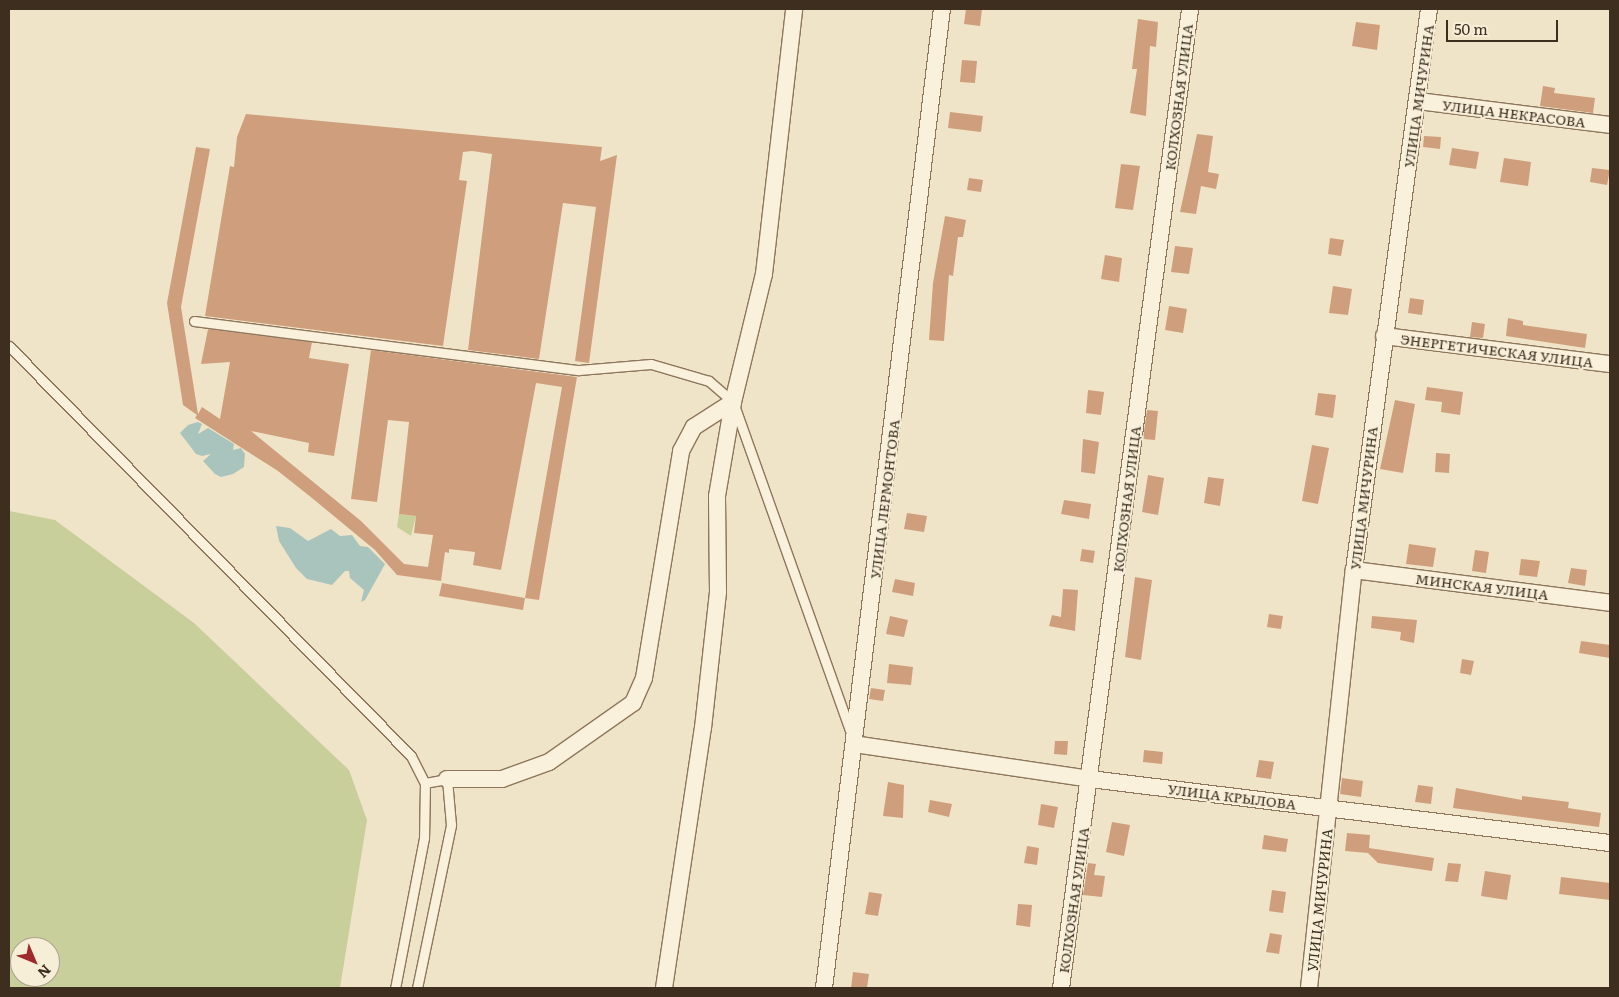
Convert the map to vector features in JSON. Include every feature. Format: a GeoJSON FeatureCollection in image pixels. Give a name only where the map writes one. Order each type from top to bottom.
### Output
{"type":"FeatureCollection","features":[{"type":"Feature","properties":{"kind":"street"},"geometry":{"type":"LineString","coordinates":[[664,988],[703,728],[718,592],[717,496],[733,402],[764,274],[794,9]]}},
{"type":"Feature","properties":{"kind":"street","name":"УЛИЦА ЛЕРМОНТОВА"},"geometry":{"type":"LineString","coordinates":[[824,988],[942,9]]}},
{"type":"Feature","properties":{"kind":"street","name":"КОЛХОЗНАЯ УЛИЦА"},"geometry":{"type":"LineString","coordinates":[[1061,988],[1190,9]]}},
{"type":"Feature","properties":{"kind":"street","name":"УЛИЦА МИЧУРИНА"},"geometry":{"type":"LineString","coordinates":[[1309,988],[1354,570],[1429,9]]}},
{"type":"Feature","properties":{"kind":"street","name":"УЛИЦА НЕКРАСОВА"},"geometry":{"type":"LineString","coordinates":[[1418,101],[1610,124]]}},
{"type":"Feature","properties":{"kind":"street","name":"ЭНЕРГЕТИЧЕСКАЯ УЛИЦА"},"geometry":{"type":"LineString","coordinates":[[1384,336],[1610,364]]}},
{"type":"Feature","properties":{"kind":"street"},"geometry":{"type":"LineString","coordinates":[[447,779],[502,779],[549,762],[633,703],[644,678],[681,451],[694,427],[733,402]]}},
{"type":"Feature","properties":{"kind":"street","name":"МИНСКАЯ УЛИЦА"},"geometry":{"type":"LineString","coordinates":[[1354,570],[1610,602]]}},
{"type":"Feature","properties":{"kind":"street","name":"УЛИЦА КРЫЛОВА"},"geometry":{"type":"LineString","coordinates":[[854,744],[1090,779],[1610,843]]}},
{"type":"Feature","properties":{"kind":"lane"},"geometry":{"type":"LineString","coordinates":[[194,321],[579,370],[651,364],[709,381],[733,402],[854,744]]}},
{"type":"Feature","properties":{"kind":"lane"},"geometry":{"type":"LineString","coordinates":[[9,346],[411,756],[425,783],[424,838],[395,988]]}},
{"type":"Feature","properties":{"kind":"lane"},"geometry":{"type":"LineString","coordinates":[[417,988],[451,825],[447,779],[425,783]]}},
{"type":"Feature","properties":{"kind":"green space"},"geometry":{"type":"Polygon","coordinates":[[[9,511],[55,520],[194,623],[349,770],[367,820],[340,988],[9,988],[9,511]]]}},
{"type":"Feature","properties":{"kind":"green space"},"geometry":{"type":"Polygon","coordinates":[[[399,514],[416,516],[411,536],[397,527],[399,514]]]}},
{"type":"Feature","properties":{"kind":"water"},"geometry":{"type":"Polygon","coordinates":[[[198,422],[202,424],[198,434],[208,428],[234,444],[233,450],[241,448],[245,454],[244,467],[233,474],[221,477],[215,474],[203,461],[211,454],[202,456],[196,454],[180,433],[188,425],[198,422]]]}},
{"type":"Feature","properties":{"kind":"water"},"geometry":{"type":"Polygon","coordinates":[[[276,526],[290,528],[308,541],[331,529],[340,536],[352,535],[360,546],[368,547],[385,564],[365,600],[361,602],[364,590],[350,578],[349,571],[345,571],[332,585],[307,579],[296,568],[279,541],[276,526]]]}},
{"type":"Feature","properties":{"kind":"building"},"geometry":{"type":"Polygon","coordinates":[[[966,9],[982,9],[980,26],[964,24],[966,9]]]}},
{"type":"Feature","properties":{"kind":"building"},"geometry":{"type":"Polygon","coordinates":[[[1138,19],[1158,22],[1156,47],[1150,46],[1146,116],[1130,113],[1137,69],[1132,69],[1138,19]]]}},
{"type":"Feature","properties":{"kind":"building"},"geometry":{"type":"Polygon","coordinates":[[[1356,22],[1380,25],[1377,50],[1352,46],[1356,22]]]}},
{"type":"Feature","properties":{"kind":"building"},"geometry":{"type":"Polygon","coordinates":[[[962,60],[977,61],[975,83],[960,82],[962,60]]]}},
{"type":"Feature","properties":{"kind":"building"},"geometry":{"type":"Polygon","coordinates":[[[1543,86],[1555,88],[1554,93],[1595,98],[1593,113],[1540,106],[1543,86]]]}},
{"type":"Feature","properties":{"kind":"building"},"geometry":{"type":"Polygon","coordinates":[[[950,112],[983,116],[981,132],[948,128],[950,112]]]}},
{"type":"Feature","properties":{"kind":"building"},"geometry":{"type":"Polygon","coordinates":[[[246,114],[602,147],[600,161],[617,155],[589,363],[575,361],[596,207],[563,203],[539,359],[468,350],[492,154],[472,151],[463,152],[459,180],[467,181],[443,346],[205,316],[230,166],[234,167],[237,137],[246,114]]]}},
{"type":"Feature","properties":{"kind":"building"},"geometry":{"type":"Polygon","coordinates":[[[1197,134],[1213,136],[1208,172],[1219,174],[1216,189],[1201,186],[1196,214],[1180,212],[1197,134]]]}},
{"type":"Feature","properties":{"kind":"building"},"geometry":{"type":"Polygon","coordinates":[[[1424,136],[1441,137],[1440,149],[1423,147],[1424,136]]]}},
{"type":"Feature","properties":{"kind":"building"},"geometry":{"type":"Polygon","coordinates":[[[196,147],[210,149],[181,307],[198,414],[202,407],[220,419],[230,362],[201,364],[208,329],[312,342],[309,358],[349,364],[334,456],[308,452],[309,443],[251,431],[361,521],[404,564],[428,567],[433,535],[414,533],[416,516],[399,514],[409,422],[388,420],[377,502],[351,499],[371,350],[577,377],[539,600],[525,598],[562,387],[536,383],[501,570],[473,565],[475,552],[449,549],[449,553],[445,552],[441,581],[397,575],[375,550],[312,498],[278,471],[195,418],[197,415],[183,405],[167,303],[196,147]]]}},
{"type":"Feature","properties":{"kind":"building"},"geometry":{"type":"Polygon","coordinates":[[[1452,148],[1479,152],[1476,169],[1449,165],[1452,148]]]}},
{"type":"Feature","properties":{"kind":"building"},"geometry":{"type":"Polygon","coordinates":[[[1504,158],[1531,162],[1528,186],[1500,182],[1504,158]]]}},
{"type":"Feature","properties":{"kind":"building"},"geometry":{"type":"Polygon","coordinates":[[[1121,164],[1140,166],[1133,210],[1115,208],[1121,164]]]}},
{"type":"Feature","properties":{"kind":"building"},"geometry":{"type":"Polygon","coordinates":[[[1592,168],[1610,170],[1607,185],[1590,182],[1592,168]]]}},
{"type":"Feature","properties":{"kind":"building"},"geometry":{"type":"Polygon","coordinates":[[[969,178],[983,180],[981,192],[967,190],[969,178]]]}},
{"type":"Feature","properties":{"kind":"building"},"geometry":{"type":"Polygon","coordinates":[[[945,216],[966,220],[963,237],[958,237],[953,276],[949,275],[944,341],[929,340],[933,283],[945,216]]]}},
{"type":"Feature","properties":{"kind":"building"},"geometry":{"type":"Polygon","coordinates":[[[1330,238],[1344,240],[1341,256],[1328,254],[1330,238]]]}},
{"type":"Feature","properties":{"kind":"building"},"geometry":{"type":"Polygon","coordinates":[[[1175,246],[1193,248],[1189,274],[1171,272],[1175,246]]]}},
{"type":"Feature","properties":{"kind":"building"},"geometry":{"type":"Polygon","coordinates":[[[1105,255],[1122,258],[1119,282],[1101,279],[1105,255]]]}},
{"type":"Feature","properties":{"kind":"building"},"geometry":{"type":"Polygon","coordinates":[[[1333,286],[1352,289],[1348,315],[1329,313],[1333,286]]]}},
{"type":"Feature","properties":{"kind":"building"},"geometry":{"type":"Polygon","coordinates":[[[1410,298],[1424,300],[1422,315],[1408,313],[1410,298]]]}},
{"type":"Feature","properties":{"kind":"building"},"geometry":{"type":"Polygon","coordinates":[[[1169,306],[1187,309],[1183,333],[1165,330],[1169,306]]]}},
{"type":"Feature","properties":{"kind":"building"},"geometry":{"type":"Polygon","coordinates":[[[1508,318],[1523,321],[1523,325],[1587,334],[1585,348],[1506,336],[1508,318]]]}},
{"type":"Feature","properties":{"kind":"building"},"geometry":{"type":"Polygon","coordinates":[[[1472,322],[1485,324],[1483,338],[1470,337],[1472,322]]]}},
{"type":"Feature","properties":{"kind":"building"},"geometry":{"type":"Polygon","coordinates":[[[1427,387],[1463,392],[1460,415],[1441,412],[1442,402],[1425,400],[1427,387]]]}},
{"type":"Feature","properties":{"kind":"building"},"geometry":{"type":"Polygon","coordinates":[[[1088,390],[1104,392],[1101,415],[1086,413],[1088,390]]]}},
{"type":"Feature","properties":{"kind":"building"},"geometry":{"type":"Polygon","coordinates":[[[1318,393],[1336,395],[1333,418],[1315,415],[1318,393]]]}},
{"type":"Feature","properties":{"kind":"building"},"geometry":{"type":"Polygon","coordinates":[[[1395,400],[1415,404],[1403,473],[1380,469],[1395,400]]]}},
{"type":"Feature","properties":{"kind":"building"},"geometry":{"type":"Polygon","coordinates":[[[1147,410],[1158,411],[1155,440],[1143,439],[1147,410]]]}},
{"type":"Feature","properties":{"kind":"building"},"geometry":{"type":"Polygon","coordinates":[[[1083,439],[1099,442],[1095,474],[1081,472],[1083,439]]]}},
{"type":"Feature","properties":{"kind":"building"},"geometry":{"type":"Polygon","coordinates":[[[1312,445],[1329,448],[1318,504],[1302,501],[1312,445]]]}},
{"type":"Feature","properties":{"kind":"building"},"geometry":{"type":"Polygon","coordinates":[[[1436,453],[1450,454],[1449,473],[1435,472],[1436,453]]]}},
{"type":"Feature","properties":{"kind":"building"},"geometry":{"type":"Polygon","coordinates":[[[1148,475],[1164,478],[1158,515],[1142,512],[1148,475]]]}},
{"type":"Feature","properties":{"kind":"building"},"geometry":{"type":"Polygon","coordinates":[[[1208,477],[1224,479],[1220,506],[1204,503],[1208,477]]]}},
{"type":"Feature","properties":{"kind":"building"},"geometry":{"type":"Polygon","coordinates":[[[1064,500],[1091,504],[1089,519],[1061,514],[1064,500]]]}},
{"type":"Feature","properties":{"kind":"building"},"geometry":{"type":"Polygon","coordinates":[[[907,513],[927,516],[924,532],[904,529],[907,513]]]}},
{"type":"Feature","properties":{"kind":"building"},"geometry":{"type":"Polygon","coordinates":[[[1409,544],[1436,548],[1433,567],[1406,564],[1409,544]]]}},
{"type":"Feature","properties":{"kind":"building"},"geometry":{"type":"Polygon","coordinates":[[[1082,549],[1095,551],[1093,563],[1080,561],[1082,549]]]}},
{"type":"Feature","properties":{"kind":"building"},"geometry":{"type":"Polygon","coordinates":[[[1475,550],[1489,552],[1486,573],[1472,571],[1475,550]]]}},
{"type":"Feature","properties":{"kind":"building"},"geometry":{"type":"Polygon","coordinates":[[[1521,559],[1540,561],[1537,577],[1519,575],[1521,559]]]}},
{"type":"Feature","properties":{"kind":"building"},"geometry":{"type":"Polygon","coordinates":[[[1571,568],[1587,570],[1585,586],[1568,583],[1571,568]]]}},
{"type":"Feature","properties":{"kind":"building"},"geometry":{"type":"Polygon","coordinates":[[[1135,577],[1152,580],[1141,660],[1125,657],[1135,577]]]}},
{"type":"Feature","properties":{"kind":"building"},"geometry":{"type":"Polygon","coordinates":[[[895,579],[915,583],[913,596],[892,592],[895,579]]]}},
{"type":"Feature","properties":{"kind":"building"},"geometry":{"type":"Polygon","coordinates":[[[442,583],[525,598],[523,610],[439,596],[442,583]]]}},
{"type":"Feature","properties":{"kind":"building"},"geometry":{"type":"Polygon","coordinates":[[[1063,589],[1078,590],[1075,631],[1049,626],[1052,615],[1061,617],[1063,589]]]}},
{"type":"Feature","properties":{"kind":"building"},"geometry":{"type":"Polygon","coordinates":[[[1269,614],[1283,616],[1281,629],[1267,627],[1269,614]]]}},
{"type":"Feature","properties":{"kind":"building"},"geometry":{"type":"Polygon","coordinates":[[[890,616],[908,620],[904,637],[886,634],[890,616]]]}},
{"type":"Feature","properties":{"kind":"building"},"geometry":{"type":"Polygon","coordinates":[[[1372,616],[1417,620],[1414,643],[1400,640],[1401,632],[1371,628],[1372,616]]]}},
{"type":"Feature","properties":{"kind":"building"},"geometry":{"type":"Polygon","coordinates":[[[1581,641],[1610,645],[1610,658],[1579,653],[1581,641]]]}},
{"type":"Feature","properties":{"kind":"building"},"geometry":{"type":"Polygon","coordinates":[[[1462,659],[1474,661],[1471,675],[1460,673],[1462,659]]]}},
{"type":"Feature","properties":{"kind":"building"},"geometry":{"type":"Polygon","coordinates":[[[889,664],[913,667],[911,685],[887,683],[889,664]]]}},
{"type":"Feature","properties":{"kind":"building"},"geometry":{"type":"Polygon","coordinates":[[[871,688],[885,690],[883,701],[869,699],[871,688]]]}},
{"type":"Feature","properties":{"kind":"building"},"geometry":{"type":"Polygon","coordinates":[[[1055,741],[1068,741],[1067,755],[1054,754],[1055,741]]]}},
{"type":"Feature","properties":{"kind":"building"},"geometry":{"type":"Polygon","coordinates":[[[1144,750],[1163,752],[1162,764],[1143,762],[1144,750]]]}},
{"type":"Feature","properties":{"kind":"building"},"geometry":{"type":"Polygon","coordinates":[[[1259,760],[1274,762],[1271,779],[1256,777],[1259,760]]]}},
{"type":"Feature","properties":{"kind":"building"},"geometry":{"type":"Polygon","coordinates":[[[1342,778],[1363,781],[1361,797],[1340,794],[1342,778]]]}},
{"type":"Feature","properties":{"kind":"building"},"geometry":{"type":"Polygon","coordinates":[[[888,782],[904,785],[903,818],[883,816],[888,782]]]}},
{"type":"Feature","properties":{"kind":"building"},"geometry":{"type":"Polygon","coordinates":[[[1418,785],[1433,787],[1431,804],[1415,802],[1418,785]]]}},
{"type":"Feature","properties":{"kind":"building"},"geometry":{"type":"Polygon","coordinates":[[[1456,788],[1522,800],[1522,796],[1569,802],[1568,808],[1601,813],[1599,827],[1453,808],[1456,788]]]}},
{"type":"Feature","properties":{"kind":"building"},"geometry":{"type":"Polygon","coordinates":[[[930,800],[952,804],[949,817],[928,812],[930,800]]]}},
{"type":"Feature","properties":{"kind":"building"},"geometry":{"type":"Polygon","coordinates":[[[1041,804],[1058,807],[1054,828],[1038,825],[1041,804]]]}},
{"type":"Feature","properties":{"kind":"building"},"geometry":{"type":"Polygon","coordinates":[[[1112,822],[1130,825],[1124,856],[1106,852],[1112,822]]]}},
{"type":"Feature","properties":{"kind":"building"},"geometry":{"type":"Polygon","coordinates":[[[1347,833],[1370,835],[1369,848],[1434,858],[1432,871],[1378,863],[1368,853],[1345,851],[1347,833]]]}},
{"type":"Feature","properties":{"kind":"building"},"geometry":{"type":"Polygon","coordinates":[[[1264,835],[1288,839],[1286,852],[1262,849],[1264,835]]]}},
{"type":"Feature","properties":{"kind":"building"},"geometry":{"type":"Polygon","coordinates":[[[1027,846],[1039,848],[1037,865],[1024,863],[1027,846]]]}},
{"type":"Feature","properties":{"kind":"building"},"geometry":{"type":"Polygon","coordinates":[[[1088,863],[1096,864],[1094,875],[1105,876],[1102,897],[1083,895],[1088,863]]]}},
{"type":"Feature","properties":{"kind":"building"},"geometry":{"type":"Polygon","coordinates":[[[1448,863],[1461,864],[1458,882],[1445,881],[1448,863]]]}},
{"type":"Feature","properties":{"kind":"building"},"geometry":{"type":"Polygon","coordinates":[[[1485,871],[1511,875],[1507,900],[1481,896],[1485,871]]]}},
{"type":"Feature","properties":{"kind":"building"},"geometry":{"type":"Polygon","coordinates":[[[1561,877],[1610,883],[1610,900],[1559,894],[1561,877]]]}},
{"type":"Feature","properties":{"kind":"building"},"geometry":{"type":"Polygon","coordinates":[[[1272,890],[1286,892],[1283,913],[1269,911],[1272,890]]]}},
{"type":"Feature","properties":{"kind":"building"},"geometry":{"type":"Polygon","coordinates":[[[869,892],[882,894],[878,916],[865,914],[869,892]]]}},
{"type":"Feature","properties":{"kind":"building"},"geometry":{"type":"Polygon","coordinates":[[[1018,904],[1032,905],[1030,927],[1016,925],[1018,904]]]}},
{"type":"Feature","properties":{"kind":"building"},"geometry":{"type":"Polygon","coordinates":[[[1270,933],[1282,935],[1279,954],[1266,952],[1270,933]]]}},
{"type":"Feature","properties":{"kind":"building"},"geometry":{"type":"Polygon","coordinates":[[[853,972],[869,974],[867,988],[851,988],[853,972]]]}}]}
